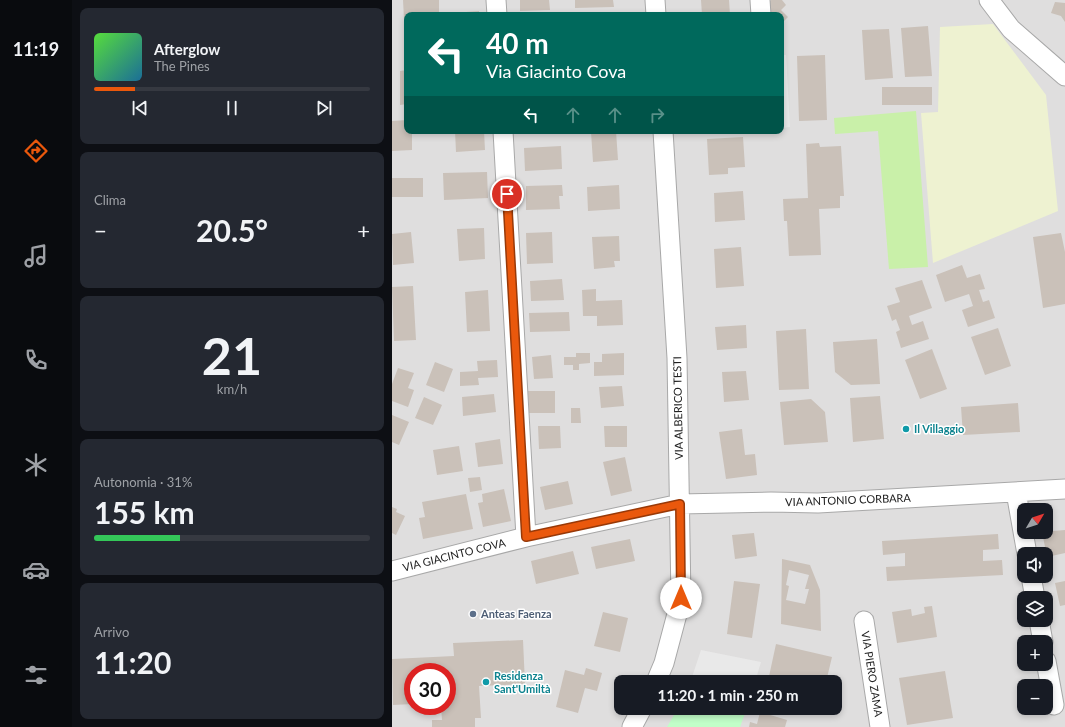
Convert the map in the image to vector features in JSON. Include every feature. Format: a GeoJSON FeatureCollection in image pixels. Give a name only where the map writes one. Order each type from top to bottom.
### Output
{"type":"FeatureCollection","features":[{"type":"Feature","properties":{"kind":"street"},"geometry":{"type":"LineString","coordinates":[[496,0],[497,12]]}},
{"type":"Feature","properties":{"kind":"street"},"geometry":{"type":"LineString","coordinates":[[655,0],[656,12]]}},
{"type":"Feature","properties":{"kind":"street"},"geometry":{"type":"LineString","coordinates":[[760,0],[761,12]]}},
{"type":"Feature","properties":{"kind":"street"},"geometry":{"type":"LineString","coordinates":[[989,0],[1011,29],[1065,76]]}},
{"type":"Feature","properties":{"kind":"street"},"geometry":{"type":"LineString","coordinates":[[503,134],[526,537]]}},
{"type":"Feature","properties":{"kind":"street","name":"VIA ALBERICO TESTI"},"geometry":{"type":"LineString","coordinates":[[659,675],[664,663],[681,598],[677,358],[663,134]]}},
{"type":"Feature","properties":{"kind":"street","name":"VIA ANTONIO CORBARA"},"geometry":{"type":"LineString","coordinates":[[680,504],[770,502],[818,504],[1065,489]]}},
{"type":"Feature","properties":{"kind":"street"},"geometry":{"type":"LineString","coordinates":[[1016,492],[1026,547]]}},
{"type":"Feature","properties":{"kind":"street","name":"VIA GIACINTO COVA"},"geometry":{"type":"LineString","coordinates":[[392,570],[526,537],[680,504]]}},
{"type":"Feature","properties":{"kind":"street","name":"VIA PIERO ZAMA"},"geometry":{"type":"LineString","coordinates":[[864,621],[880,727]]}},
{"type":"Feature","properties":{"kind":"street"},"geometry":{"type":"LineString","coordinates":[[1048,671],[1054,705]]}},
{"type":"Feature","properties":{"kind":"street"},"geometry":{"type":"LineString","coordinates":[[632,727],[638,715]]}},
{"type":"Feature","properties":{"kind":"shaded area"},"geometry":{"type":"Polygon","coordinates":[[[392,0],[1065,0],[1065,727],[392,727],[392,0]]]}},
{"type":"Feature","properties":{"kind":"shaded area"},"geometry":{"type":"Polygon","coordinates":[[[784,55],[786,55],[790,127],[784,128],[784,55]]]}},
{"type":"Feature","properties":{"kind":"shaded area"},"geometry":{"type":"Polygon","coordinates":[[[701,650],[761,662],[757,675],[693,675],[701,650]]]}},
{"type":"Feature","properties":{"kind":"green space"},"geometry":{"type":"Polygon","coordinates":[[[993,24],[1046,95],[1058,211],[933,263],[921,113],[938,112],[940,27],[993,24]]]}},
{"type":"Feature","properties":{"kind":"green space"},"geometry":{"type":"Polygon","coordinates":[[[916,111],[928,267],[889,269],[878,131],[835,134],[834,118],[916,111]]]}},
{"type":"Feature","properties":{"kind":"green space"},"geometry":{"type":"Polygon","coordinates":[[[674,715],[744,715],[740,727],[667,727],[674,715]]]}},
{"type":"Feature","properties":{"kind":"building"},"geometry":{"type":"Polygon","coordinates":[[[403,0],[439,0],[439,12],[404,12],[404,19],[403,0]]]}},
{"type":"Feature","properties":{"kind":"building"},"geometry":{"type":"Polygon","coordinates":[[[520,0],[549,0],[550,10],[520,11],[520,0]]]}},
{"type":"Feature","properties":{"kind":"building"},"geometry":{"type":"Polygon","coordinates":[[[575,0],[613,0],[614,7],[575,8],[575,0]]]}},
{"type":"Feature","properties":{"kind":"building"},"geometry":{"type":"Polygon","coordinates":[[[701,0],[729,0],[730,12],[702,12],[701,0]]]}},
{"type":"Feature","properties":{"kind":"building"},"geometry":{"type":"Polygon","coordinates":[[[771,0],[782,0],[786,5],[781,10],[783,12],[770,12],[765,6],[771,0]]]}},
{"type":"Feature","properties":{"kind":"building"},"geometry":{"type":"Polygon","coordinates":[[[1055,2],[1065,3],[1065,22],[1061,16],[1051,13],[1055,2]]]}},
{"type":"Feature","properties":{"kind":"building"},"geometry":{"type":"Polygon","coordinates":[[[784,13],[788,17],[784,21],[784,13]]]}},
{"type":"Feature","properties":{"kind":"building"},"geometry":{"type":"Polygon","coordinates":[[[928,26],[932,76],[905,77],[901,28],[928,26]]]}},
{"type":"Feature","properties":{"kind":"building"},"geometry":{"type":"Polygon","coordinates":[[[889,29],[893,78],[865,80],[862,30],[889,29]]]}},
{"type":"Feature","properties":{"kind":"building"},"geometry":{"type":"Polygon","coordinates":[[[825,55],[827,120],[799,121],[797,56],[825,55]]]}},
{"type":"Feature","properties":{"kind":"building"},"geometry":{"type":"Polygon","coordinates":[[[404,70],[404,104],[400,105],[400,71],[404,70]]]}},
{"type":"Feature","properties":{"kind":"building"},"geometry":{"type":"Polygon","coordinates":[[[882,87],[932,87],[932,105],[882,105],[882,87]]]}},
{"type":"Feature","properties":{"kind":"building"},"geometry":{"type":"Polygon","coordinates":[[[404,120],[404,134],[412,134],[412,150],[392,151],[392,121],[404,120]]]}},
{"type":"Feature","properties":{"kind":"building"},"geometry":{"type":"Polygon","coordinates":[[[455,134],[484,134],[485,150],[456,152],[455,134]]]}},
{"type":"Feature","properties":{"kind":"building"},"geometry":{"type":"Polygon","coordinates":[[[591,134],[616,134],[618,160],[593,162],[591,134]]]}},
{"type":"Feature","properties":{"kind":"building"},"geometry":{"type":"Polygon","coordinates":[[[743,137],[745,167],[728,168],[728,174],[709,175],[707,139],[743,137]]]}},
{"type":"Feature","properties":{"kind":"building"},"geometry":{"type":"Polygon","coordinates":[[[819,143],[820,147],[841,146],[844,196],[840,196],[840,208],[819,209],[821,255],[789,256],[787,221],[784,221],[783,199],[808,198],[806,144],[819,143]]]}},
{"type":"Feature","properties":{"kind":"building"},"geometry":{"type":"Polygon","coordinates":[[[561,146],[562,169],[525,171],[524,148],[561,146]]]}},
{"type":"Feature","properties":{"kind":"building"},"geometry":{"type":"Polygon","coordinates":[[[487,172],[488,198],[444,200],[443,173],[487,172]]]}},
{"type":"Feature","properties":{"kind":"building"},"geometry":{"type":"Polygon","coordinates":[[[392,178],[423,178],[423,197],[392,197],[392,178]]]}},
{"type":"Feature","properties":{"kind":"building"},"geometry":{"type":"Polygon","coordinates":[[[562,185],[563,196],[559,196],[560,209],[526,210],[526,186],[562,185]]]}},
{"type":"Feature","properties":{"kind":"building"},"geometry":{"type":"Polygon","coordinates":[[[619,185],[620,209],[588,211],[587,187],[619,185]]]}},
{"type":"Feature","properties":{"kind":"building"},"geometry":{"type":"Polygon","coordinates":[[[743,191],[745,220],[715,222],[714,193],[743,191]]]}},
{"type":"Feature","properties":{"kind":"building"},"geometry":{"type":"Polygon","coordinates":[[[484,228],[485,259],[459,261],[457,229],[484,228]]]}},
{"type":"Feature","properties":{"kind":"building"},"geometry":{"type":"Polygon","coordinates":[[[411,232],[414,263],[393,265],[392,234],[411,232]]]}},
{"type":"Feature","properties":{"kind":"building"},"geometry":{"type":"Polygon","coordinates":[[[552,232],[553,263],[527,264],[526,233],[552,232]]]}},
{"type":"Feature","properties":{"kind":"building"},"geometry":{"type":"Polygon","coordinates":[[[1061,233],[1065,252],[1065,304],[1043,308],[1033,237],[1061,233]]]}},
{"type":"Feature","properties":{"kind":"building"},"geometry":{"type":"Polygon","coordinates":[[[619,236],[620,261],[614,261],[615,267],[594,269],[592,237],[619,236]]]}},
{"type":"Feature","properties":{"kind":"building"},"geometry":{"type":"Polygon","coordinates":[[[741,247],[744,286],[716,288],[714,249],[741,247]]]}},
{"type":"Feature","properties":{"kind":"building"},"geometry":{"type":"Polygon","coordinates":[[[962,265],[967,278],[980,274],[985,289],[979,290],[983,302],[989,300],[995,318],[968,327],[962,310],[973,306],[969,294],[945,302],[936,275],[962,265]]]}},
{"type":"Feature","properties":{"kind":"building"},"geometry":{"type":"Polygon","coordinates":[[[562,279],[564,300],[531,301],[530,281],[562,279]]]}},
{"type":"Feature","properties":{"kind":"building"},"geometry":{"type":"Polygon","coordinates":[[[922,280],[932,308],[909,316],[912,325],[923,321],[929,339],[901,348],[896,332],[900,330],[896,319],[892,321],[887,306],[900,302],[895,288],[922,280]]]}},
{"type":"Feature","properties":{"kind":"building"},"geometry":{"type":"Polygon","coordinates":[[[413,286],[416,340],[394,341],[392,287],[413,286]]]}},
{"type":"Feature","properties":{"kind":"building"},"geometry":{"type":"Polygon","coordinates":[[[596,289],[596,301],[622,300],[623,325],[597,326],[597,316],[583,316],[582,290],[596,289]]]}},
{"type":"Feature","properties":{"kind":"building"},"geometry":{"type":"Polygon","coordinates":[[[488,290],[490,331],[467,332],[465,292],[488,290]]]}},
{"type":"Feature","properties":{"kind":"building"},"geometry":{"type":"Polygon","coordinates":[[[569,312],[570,331],[530,332],[529,313],[569,312]]]}},
{"type":"Feature","properties":{"kind":"building"},"geometry":{"type":"Polygon","coordinates":[[[746,325],[747,348],[717,350],[715,327],[746,325]]]}},
{"type":"Feature","properties":{"kind":"building"},"geometry":{"type":"Polygon","coordinates":[[[998,328],[1011,366],[985,375],[971,337],[998,328]]]}},
{"type":"Feature","properties":{"kind":"building"},"geometry":{"type":"Polygon","coordinates":[[[806,329],[809,389],[779,390],[776,331],[806,329]]]}},
{"type":"Feature","properties":{"kind":"building"},"geometry":{"type":"Polygon","coordinates":[[[877,339],[880,384],[851,385],[835,372],[833,342],[877,339]]]}},
{"type":"Feature","properties":{"kind":"building"},"geometry":{"type":"Polygon","coordinates":[[[932,349],[947,389],[920,399],[905,360],[932,349]]]}},
{"type":"Feature","properties":{"kind":"building"},"geometry":{"type":"Polygon","coordinates":[[[576,353],[590,353],[590,363],[579,364],[579,370],[573,370],[573,365],[564,365],[564,357],[576,357],[576,353]]]}},
{"type":"Feature","properties":{"kind":"building"},"geometry":{"type":"Polygon","coordinates":[[[624,353],[624,375],[594,376],[594,362],[602,362],[602,354],[624,353]]]}},
{"type":"Feature","properties":{"kind":"building"},"geometry":{"type":"Polygon","coordinates":[[[551,355],[553,378],[534,379],[532,357],[551,355]]]}},
{"type":"Feature","properties":{"kind":"building"},"geometry":{"type":"Polygon","coordinates":[[[497,360],[498,377],[478,378],[479,385],[460,386],[460,372],[478,371],[477,361],[497,360]]]}},
{"type":"Feature","properties":{"kind":"building"},"geometry":{"type":"Polygon","coordinates":[[[435,362],[453,369],[444,392],[426,385],[435,362]]]}},
{"type":"Feature","properties":{"kind":"building"},"geometry":{"type":"Polygon","coordinates":[[[398,368],[414,373],[408,388],[414,390],[408,407],[392,401],[392,384],[398,368]]]}},
{"type":"Feature","properties":{"kind":"building"},"geometry":{"type":"Polygon","coordinates":[[[746,371],[749,400],[724,402],[722,372],[746,371]]]}},
{"type":"Feature","properties":{"kind":"building"},"geometry":{"type":"Polygon","coordinates":[[[622,386],[624,406],[601,408],[599,387],[622,386]]]}},
{"type":"Feature","properties":{"kind":"building"},"geometry":{"type":"Polygon","coordinates":[[[528,391],[555,391],[555,413],[529,413],[528,391]]]}},
{"type":"Feature","properties":{"kind":"building"},"geometry":{"type":"Polygon","coordinates":[[[494,394],[496,412],[463,416],[462,397],[494,394]]]}},
{"type":"Feature","properties":{"kind":"building"},"geometry":{"type":"Polygon","coordinates":[[[880,396],[884,439],[853,442],[850,398],[880,396]]]}},
{"type":"Feature","properties":{"kind":"building"},"geometry":{"type":"Polygon","coordinates":[[[424,397],[442,405],[433,425],[415,418],[424,397]]]}},
{"type":"Feature","properties":{"kind":"building"},"geometry":{"type":"Polygon","coordinates":[[[811,399],[825,412],[828,442],[784,445],[780,402],[811,399]]]}},
{"type":"Feature","properties":{"kind":"building"},"geometry":{"type":"Polygon","coordinates":[[[1018,403],[1020,432],[963,435],[961,407],[1018,403]]]}},
{"type":"Feature","properties":{"kind":"building"},"geometry":{"type":"Polygon","coordinates":[[[571,408],[580,408],[581,423],[571,423],[571,408]]]}},
{"type":"Feature","properties":{"kind":"building"},"geometry":{"type":"Polygon","coordinates":[[[392,415],[409,422],[399,445],[392,442],[392,415]]]}},
{"type":"Feature","properties":{"kind":"building"},"geometry":{"type":"Polygon","coordinates":[[[538,426],[560,426],[561,448],[539,449],[538,426]]]}},
{"type":"Feature","properties":{"kind":"building"},"geometry":{"type":"Polygon","coordinates":[[[604,426],[627,426],[627,447],[605,447],[604,426]]]}},
{"type":"Feature","properties":{"kind":"building"},"geometry":{"type":"Polygon","coordinates":[[[742,429],[745,455],[755,454],[757,475],[726,479],[719,432],[742,429]]]}},
{"type":"Feature","properties":{"kind":"building"},"geometry":{"type":"Polygon","coordinates":[[[500,439],[503,464],[478,467],[475,443],[500,439]]]}},
{"type":"Feature","properties":{"kind":"building"},"geometry":{"type":"Polygon","coordinates":[[[459,446],[463,471],[437,475],[433,450],[459,446]]]}},
{"type":"Feature","properties":{"kind":"building"},"geometry":{"type":"Polygon","coordinates":[[[625,457],[632,491],[611,496],[603,462],[625,457]]]}},
{"type":"Feature","properties":{"kind":"building"},"geometry":{"type":"Polygon","coordinates":[[[480,477],[482,490],[470,492],[468,478],[480,477]]]}},
{"type":"Feature","properties":{"kind":"building"},"geometry":{"type":"Polygon","coordinates":[[[568,481],[573,504],[545,510],[540,487],[568,481]]]}},
{"type":"Feature","properties":{"kind":"building"},"geometry":{"type":"Polygon","coordinates":[[[504,489],[511,521],[483,527],[478,503],[483,502],[482,494],[504,489]]]}},
{"type":"Feature","properties":{"kind":"building"},"geometry":{"type":"Polygon","coordinates":[[[466,494],[473,529],[423,539],[419,518],[425,517],[422,502],[466,494]]]}},
{"type":"Feature","properties":{"kind":"building"},"geometry":{"type":"Polygon","coordinates":[[[392,507],[397,509],[396,512],[405,516],[396,535],[392,533],[392,507]]]}},
{"type":"Feature","properties":{"kind":"building"},"geometry":{"type":"Polygon","coordinates":[[[1065,530],[1065,553],[1053,556],[1053,547],[1045,547],[1043,539],[1053,539],[1053,531],[1065,530]]]}},
{"type":"Feature","properties":{"kind":"building"},"geometry":{"type":"Polygon","coordinates":[[[754,533],[757,556],[735,559],[732,535],[754,533]]]}},
{"type":"Feature","properties":{"kind":"building"},"geometry":{"type":"Polygon","coordinates":[[[998,534],[999,549],[983,550],[983,561],[1002,560],[1003,575],[887,581],[886,567],[905,566],[905,553],[883,555],[882,541],[998,534]]]}},
{"type":"Feature","properties":{"kind":"building"},"geometry":{"type":"Polygon","coordinates":[[[630,539],[635,561],[596,569],[591,547],[630,539]]]}},
{"type":"Feature","properties":{"kind":"building"},"geometry":{"type":"Polygon","coordinates":[[[573,551],[579,574],[536,584],[531,561],[573,551]]]}},
{"type":"Feature","properties":{"kind":"building"},"geometry":{"type":"Polygon","coordinates":[[[782,559],[810,565],[820,590],[821,631],[781,624],[782,559]],[[789,570],[786,585],[789,586],[786,600],[805,604],[809,589],[805,589],[809,575],[789,570]]]}},
{"type":"Feature","properties":{"kind":"building"},"geometry":{"type":"Polygon","coordinates":[[[734,581],[760,584],[752,638],[727,634],[734,581]]]}},
{"type":"Feature","properties":{"kind":"building"},"geometry":{"type":"Polygon","coordinates":[[[1065,581],[1065,605],[1060,606],[1055,583],[1065,581]]]}},
{"type":"Feature","properties":{"kind":"building"},"geometry":{"type":"Polygon","coordinates":[[[932,606],[937,637],[897,643],[892,612],[911,609],[912,616],[925,613],[924,607],[932,606]]]}},
{"type":"Feature","properties":{"kind":"building"},"geometry":{"type":"Polygon","coordinates":[[[603,612],[628,618],[620,652],[594,646],[603,612]]]}},
{"type":"Feature","properties":{"kind":"building","name":"Residenza Sant'Umiltà"},"geometry":{"type":"Polygon","coordinates":[[[523,640],[525,684],[479,686],[481,718],[475,718],[475,727],[432,727],[432,720],[442,720],[442,715],[456,715],[456,663],[404,663],[404,704],[393,705],[392,659],[454,656],[453,643],[523,640]]]}},
{"type":"Feature","properties":{"kind":"building"},"geometry":{"type":"Polygon","coordinates":[[[776,644],[832,657],[828,675],[769,675],[776,644]]]}},
{"type":"Feature","properties":{"kind":"building"},"geometry":{"type":"Polygon","coordinates":[[[586,668],[602,673],[597,691],[585,688],[578,713],[556,707],[565,670],[584,675],[586,668]]]}},
{"type":"Feature","properties":{"kind":"building"},"geometry":{"type":"Polygon","coordinates":[[[945,671],[953,718],[907,725],[899,678],[945,671]]]}},
{"type":"Feature","properties":{"kind":"building"},"geometry":{"type":"Polygon","coordinates":[[[759,715],[770,715],[787,720],[785,727],[749,727],[750,722],[757,724],[759,715]]]}},
{"type":"Feature","properties":{"kind":"place","name":"Il Villaggio"},"geometry":{"type":"Point","coordinates":[906,429]}},
{"type":"Feature","properties":{"kind":"place","name":"Anteas Faenza"},"geometry":{"type":"Point","coordinates":[473,614]}},
{"type":"Feature","properties":{"kind":"place","name":"Residenza Sant'Umiltà"},"geometry":{"type":"Point","coordinates":[486,682]}},
{"type":"Feature","properties":{"kind":"route"},"geometry":{"type":"LineString","coordinates":[[507,194],[526,537],[680,504],[681,598]]}}]}
